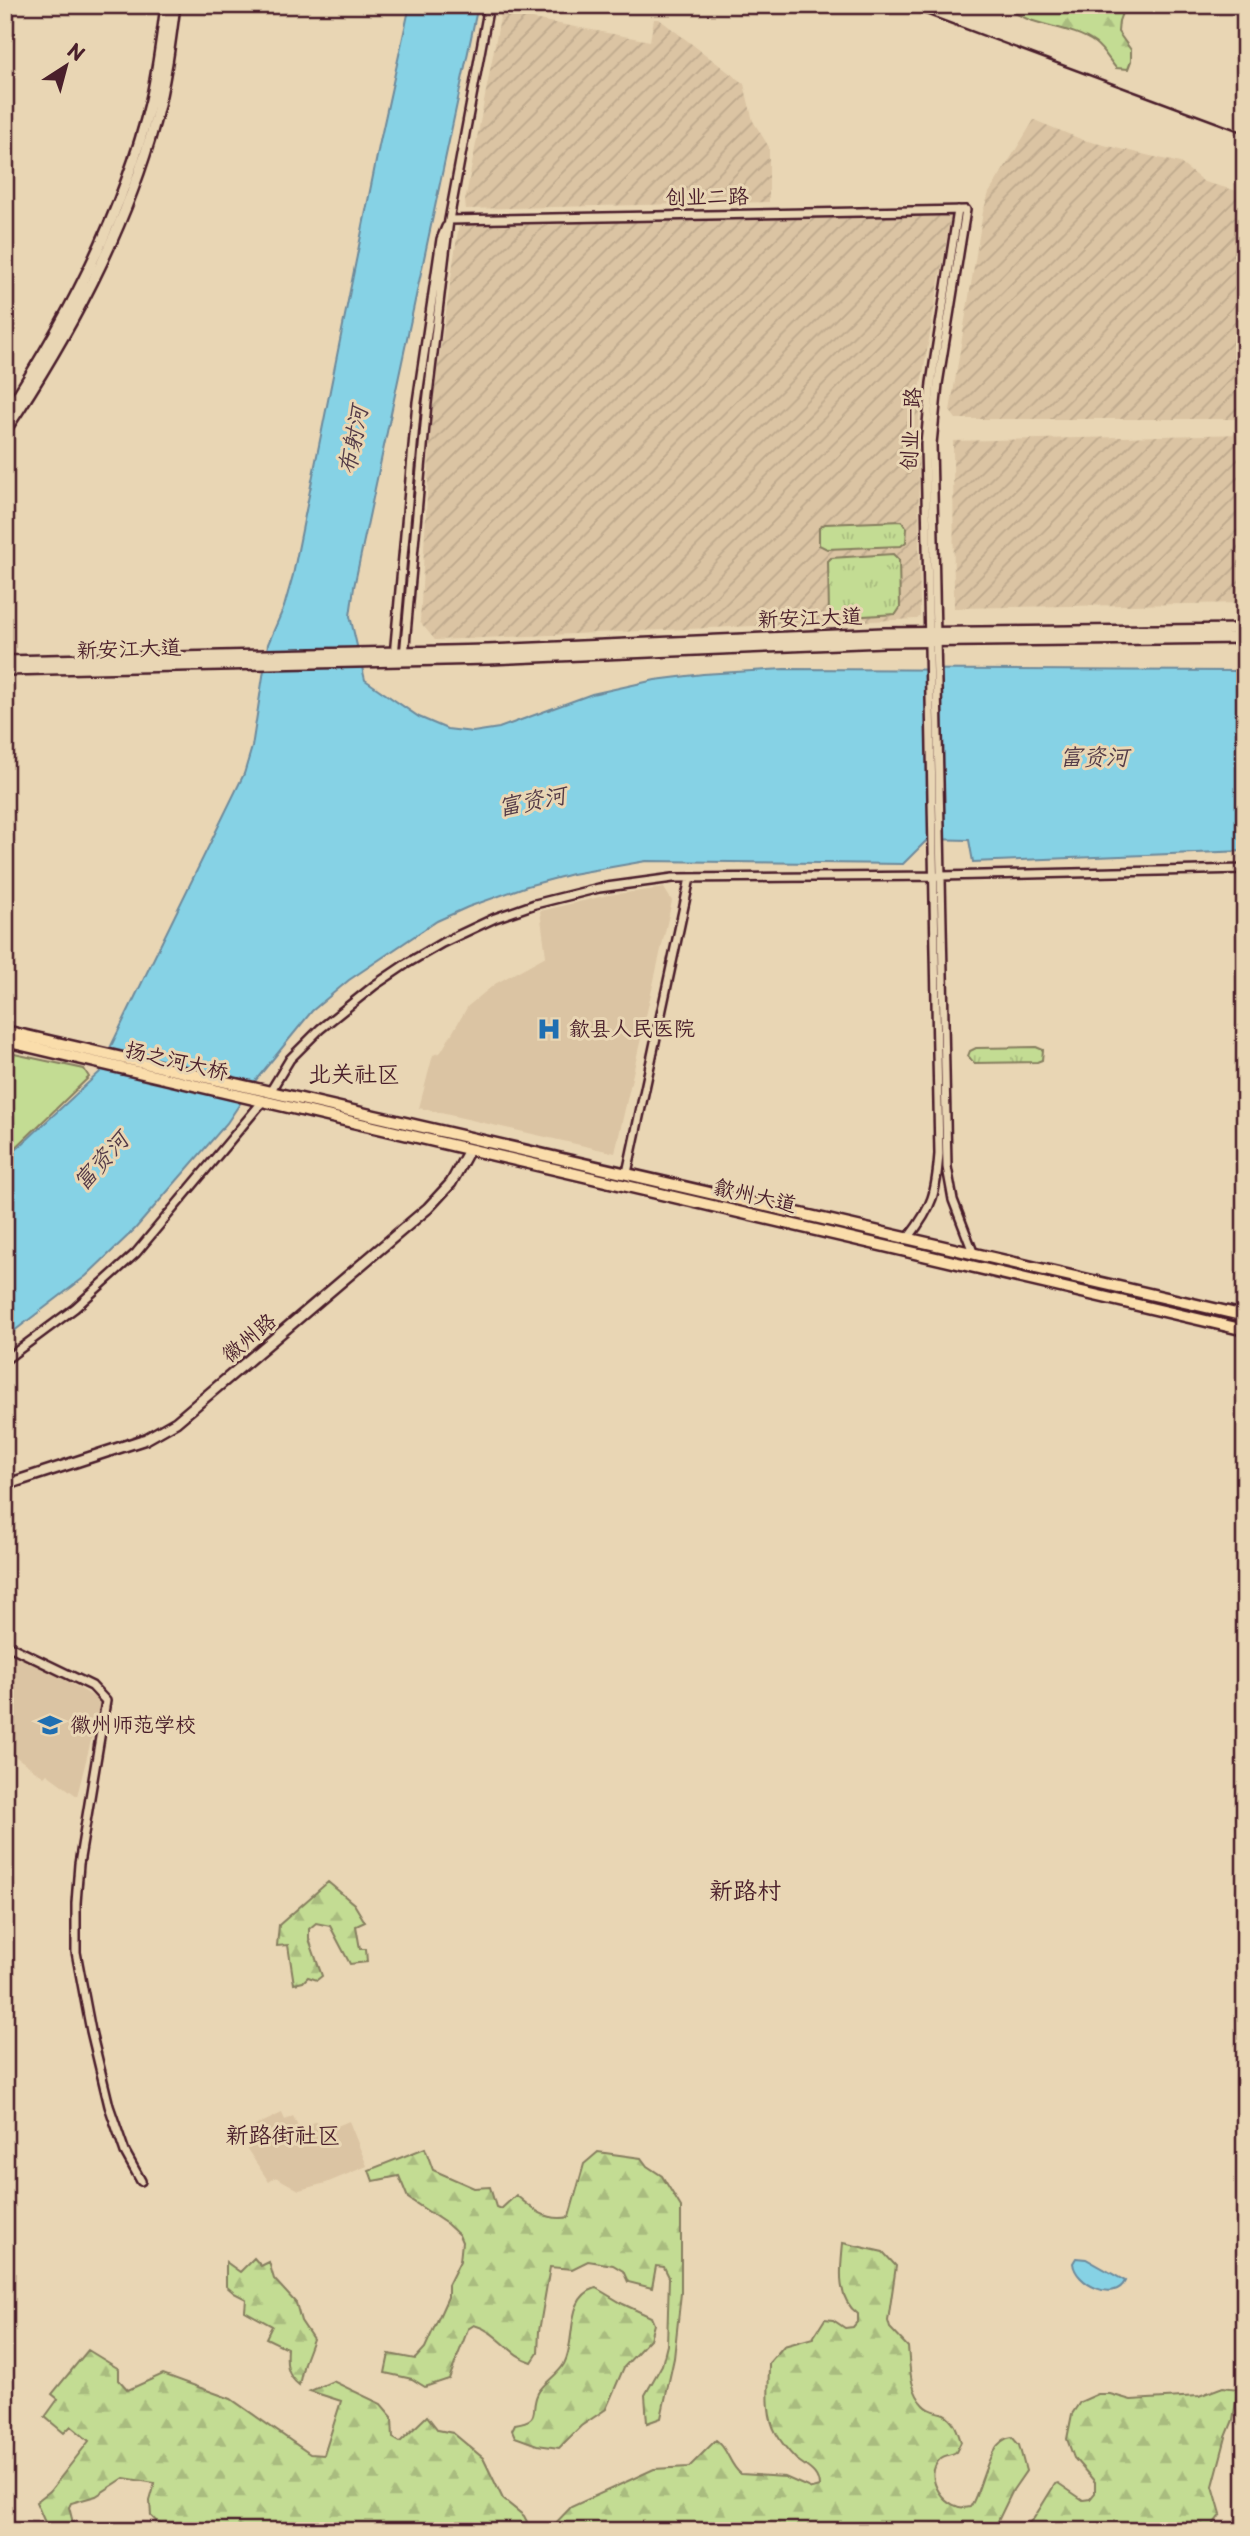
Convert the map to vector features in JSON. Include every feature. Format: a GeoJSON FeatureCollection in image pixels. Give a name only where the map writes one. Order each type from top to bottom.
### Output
{"type":"FeatureCollection","features":[{"type":"Feature","properties":{"kind":"highway"},"geometry":{"type":"LineString","coordinates":[[5,1031],[91,1056]]}},
{"type":"Feature","properties":{"kind":"highway"},"geometry":{"type":"LineString","coordinates":[[5,1041],[91,1056]]}},
{"type":"Feature","properties":{"kind":"highway","name":"扬之河大桥"},"geometry":{"type":"LineString","coordinates":[[91,1056],[262,1095]]}},
{"type":"Feature","properties":{"kind":"highway","name":"歙州大道"},"geometry":{"type":"LineString","coordinates":[[262,1095],[627,1172],[1245,1316]]}},
{"type":"Feature","properties":{"kind":"highway","name":"歙州大道"},"geometry":{"type":"LineString","coordinates":[[262,1095],[469,1150],[1245,1330]]}},
{"type":"Feature","properties":{"kind":"main road"},"geometry":{"type":"LineString","coordinates":[[5,415],[62,319],[119,197],[151,99],[166,5]]}},
{"type":"Feature","properties":{"kind":"main road"},"geometry":{"type":"LineString","coordinates":[[5,431],[70,323],[107,250],[128,200],[160,101],[175,5]]}},
{"type":"Feature","properties":{"kind":"main road","name":"新安江大道"},"geometry":{"type":"LineString","coordinates":[[5,661],[378,657],[932,637],[1245,629]]}},
{"type":"Feature","properties":{"kind":"main road","name":"新安江大道"},"geometry":{"type":"LineString","coordinates":[[932,637],[1245,638]]}},
{"type":"Feature","properties":{"kind":"main road","name":"新安江大道"},"geometry":{"type":"LineString","coordinates":[[5,670],[254,659]]}},
{"type":"Feature","properties":{"kind":"main road","name":"徽州路"},"geometry":{"type":"LineString","coordinates":[[5,1485],[146,1439],[176,1422],[428,1208],[451,1183],[469,1150]]}},
{"type":"Feature","properties":{"kind":"street"},"geometry":{"type":"LineString","coordinates":[[399,656],[450,220],[489,5]]}},
{"type":"Feature","properties":{"kind":"street","name":"创业二路"},"geometry":{"type":"LineString","coordinates":[[450,220],[962,210]]}},
{"type":"Feature","properties":{"kind":"street","name":"创业一路"},"geometry":{"type":"LineString","coordinates":[[937,876],[932,637],[933,433],[962,210]]}},
{"type":"Feature","properties":{"kind":"street"},"geometry":{"type":"LineString","coordinates":[[5,1360],[75,1308],[136,1253],[290,1059],[320,1029],[390,974],[451,938],[504,915],[558,898],[635,882],[690,878],[1245,869]]}},
{"type":"Feature","properties":{"kind":"street"},"geometry":{"type":"LineString","coordinates":[[909,1237],[922,1221],[934,1196],[939,1154],[937,876]]}},
{"type":"Feature","properties":{"kind":"street"},"geometry":{"type":"LineString","coordinates":[[937,876],[947,1167],[953,1200],[973,1252]]}},
{"type":"Feature","properties":{"kind":"street"},"geometry":{"type":"LineString","coordinates":[[627,1172],[690,878]]}},
{"type":"Feature","properties":{"kind":"street"},"geometry":{"type":"LineString","coordinates":[[5,1644],[92,1686],[106,1701],[79,1864],[76,1952],[109,2106],[125,2152],[141,2181]]}},
{"type":"Feature","properties":{"kind":"shaded area"},"geometry":{"type":"Polygon","coordinates":[[[501,13],[650,41],[654,19],[659,19],[744,84],[753,121],[769,147],[769,202],[466,209],[465,201],[501,13]]]}},
{"type":"Feature","properties":{"kind":"shaded area"},"geometry":{"type":"Polygon","coordinates":[[[1034,120],[1083,140],[1180,163],[1204,182],[1245,193],[1245,419],[956,419],[950,411],[983,212],[989,193],[1034,120]]]}},
{"type":"Feature","properties":{"kind":"shaded area"},"geometry":{"type":"Polygon","coordinates":[[[951,215],[920,390],[920,616],[917,619],[435,640],[420,622],[432,406],[459,224],[951,215]]]}},
{"type":"Feature","properties":{"kind":"shaded area"},"geometry":{"type":"Polygon","coordinates":[[[1245,434],[1245,603],[954,608],[953,441],[1245,434]]]}},
{"type":"Feature","properties":{"kind":"shaded area","name":"歙县人民医院"},"geometry":{"type":"Polygon","coordinates":[[[664,888],[672,901],[615,1153],[419,1108],[433,1055],[441,1052],[468,1006],[495,984],[546,956],[540,911],[608,895],[664,888]]]}},
{"type":"Feature","properties":{"kind":"shaded area","name":"徽州师范学校"},"geometry":{"type":"Polygon","coordinates":[[[5,1651],[30,1659],[101,1701],[77,1796],[47,1774],[44,1777],[5,1749],[5,1651]]]}},
{"type":"Feature","properties":{"kind":"shaded area"},"geometry":{"type":"Polygon","coordinates":[[[282,2113],[285,2120],[293,2116],[299,2129],[316,2121],[321,2133],[349,2121],[367,2166],[326,2183],[299,2190],[276,2177],[269,2182],[247,2149],[263,2140],[255,2126],[282,2113]]]}},
{"type":"Feature","properties":{"kind":"green space"},"geometry":{"type":"Polygon","coordinates":[[[1004,5],[1125,5],[1118,32],[1131,50],[1128,69],[1116,68],[1095,43],[1084,37],[1025,18],[1004,5]]]}},
{"type":"Feature","properties":{"kind":"green space"},"geometry":{"type":"Polygon","coordinates":[[[902,521],[907,528],[906,542],[901,546],[827,549],[819,545],[819,528],[825,524],[902,521]]]}},
{"type":"Feature","properties":{"kind":"green space"},"geometry":{"type":"Polygon","coordinates":[[[893,554],[899,560],[900,608],[896,614],[832,618],[829,614],[828,561],[831,558],[893,554]]]}},
{"type":"Feature","properties":{"kind":"green space"},"geometry":{"type":"Polygon","coordinates":[[[1036,1047],[1043,1050],[1042,1060],[1037,1062],[974,1063],[968,1056],[970,1051],[976,1048],[1036,1047]]]}},
{"type":"Feature","properties":{"kind":"green space"},"geometry":{"type":"Polygon","coordinates":[[[5,1052],[84,1069],[89,1077],[5,1158],[5,1052]]]}},
{"type":"Feature","properties":{"kind":"green space"},"geometry":{"type":"Polygon","coordinates":[[[328,1882],[354,1904],[365,1922],[356,1926],[360,1949],[366,1949],[367,1962],[350,1964],[330,1926],[316,1923],[309,1929],[309,1939],[322,1976],[317,1980],[308,1977],[303,1982],[294,1984],[288,1945],[277,1946],[279,1925],[328,1882]]]}},
{"type":"Feature","properties":{"kind":"green space"},"geometry":{"type":"Polygon","coordinates":[[[425,2148],[433,2170],[474,2188],[490,2187],[496,2207],[501,2209],[516,2195],[534,2209],[554,2218],[569,2217],[584,2164],[598,2152],[641,2158],[647,2166],[662,2176],[681,2207],[681,2293],[674,2358],[661,2418],[647,2423],[645,2395],[662,2365],[667,2345],[669,2277],[664,2267],[656,2266],[652,2288],[628,2282],[623,2271],[613,2265],[588,2261],[572,2269],[550,2267],[538,2353],[532,2362],[517,2355],[490,2332],[474,2325],[468,2329],[449,2379],[425,2387],[412,2379],[385,2373],[389,2354],[415,2359],[425,2348],[448,2297],[448,2285],[460,2261],[462,2242],[459,2235],[408,2198],[399,2176],[373,2181],[369,2170],[425,2148]]]}},
{"type":"Feature","properties":{"kind":"green space"},"geometry":{"type":"Polygon","coordinates":[[[843,2243],[883,2252],[896,2266],[888,2321],[890,2328],[908,2347],[911,2378],[919,2399],[929,2409],[950,2419],[961,2442],[956,2452],[941,2458],[935,2466],[935,2483],[945,2499],[953,2505],[970,2507],[997,2447],[1012,2437],[1019,2445],[1026,2471],[990,2531],[548,2531],[571,2507],[654,2469],[689,2467],[716,2440],[741,2474],[785,2477],[812,2489],[819,2487],[815,2474],[796,2459],[780,2440],[773,2425],[768,2399],[769,2363],[784,2346],[813,2338],[825,2319],[833,2320],[845,2328],[853,2327],[858,2321],[858,2314],[846,2299],[841,2281],[843,2243]]]}},
{"type":"Feature","properties":{"kind":"green space"},"geometry":{"type":"Polygon","coordinates":[[[254,2258],[261,2266],[269,2262],[274,2279],[296,2303],[301,2321],[313,2339],[299,2385],[288,2368],[287,2348],[266,2338],[272,2326],[245,2311],[246,2299],[226,2286],[226,2262],[240,2272],[254,2258]]]}},
{"type":"Feature","properties":{"kind":"green space"},"geometry":{"type":"Polygon","coordinates":[[[596,2288],[651,2317],[654,2324],[650,2339],[624,2367],[606,2409],[581,2426],[559,2448],[537,2445],[515,2437],[512,2430],[515,2424],[532,2417],[538,2393],[564,2364],[579,2301],[586,2293],[596,2288]]]}},
{"type":"Feature","properties":{"kind":"green space"},"geometry":{"type":"Polygon","coordinates":[[[88,2350],[119,2369],[119,2380],[128,2390],[163,2374],[231,2399],[310,2454],[324,2455],[341,2401],[310,2391],[333,2381],[381,2404],[392,2417],[393,2438],[400,2442],[427,2416],[438,2430],[453,2433],[483,2458],[503,2499],[524,2516],[532,2531],[178,2531],[151,2516],[150,2501],[155,2483],[124,2478],[96,2496],[71,2503],[69,2507],[75,2531],[42,2531],[47,2527],[36,2502],[50,2491],[89,2441],[71,2426],[64,2433],[45,2417],[58,2399],[52,2394],[88,2350]]]}},
{"type":"Feature","properties":{"kind":"green space"},"geometry":{"type":"Polygon","coordinates":[[[1223,2387],[1238,2389],[1233,2420],[1213,2486],[1221,2514],[1208,2531],[1020,2531],[1034,2518],[1055,2484],[1058,2483],[1083,2500],[1090,2499],[1095,2493],[1095,2482],[1074,2458],[1067,2439],[1072,2414],[1080,2402],[1098,2394],[1110,2394],[1131,2400],[1199,2396],[1223,2387]]]}},
{"type":"Feature","properties":{"kind":"water"},"geometry":{"type":"Polygon","coordinates":[[[410,5],[478,5],[354,587],[350,616],[365,680],[419,717],[447,729],[473,732],[499,728],[592,694],[655,680],[703,674],[784,669],[1245,671],[1245,851],[973,862],[969,840],[928,839],[903,864],[646,861],[572,874],[527,886],[468,907],[437,921],[349,980],[312,1011],[255,1081],[227,1123],[135,1229],[86,1276],[5,1338],[5,1160],[100,1072],[244,774],[252,747],[268,644],[284,607],[293,575],[410,5]]]}},
{"type":"Feature","properties":{"kind":"water"},"geometry":{"type":"Polygon","coordinates":[[[1076,2258],[1086,2259],[1125,2281],[1113,2290],[1096,2288],[1075,2271],[1073,2263],[1076,2258]]]}},
{"type":"Feature","properties":{"kind":"railway"},"geometry":{"type":"LineString","coordinates":[[901,5],[1245,133]]}},
{"type":"Feature","properties":{"kind":"place","name":"歙县人民医院"},"geometry":{"type":"Point","coordinates":[549,1029]}},
{"type":"Feature","properties":{"kind":"place","name":"徽州师范学校"},"geometry":{"type":"Point","coordinates":[50,1725]}},
{"type":"Feature","properties":{"kind":"district","name":"北关社区"},"geometry":{"type":"Point","coordinates":[354,1074]}},
{"type":"Feature","properties":{"kind":"district","name":"新路村"},"geometry":{"type":"Point","coordinates":[745,1891]}},
{"type":"Feature","properties":{"kind":"district","name":"新路街社区"},"geometry":{"type":"Point","coordinates":[283,2135]}},
{"type":"Feature","properties":{"kind":"water label","name":"布射河"},"geometry":{"type":"Point","coordinates":[353,440]}},
{"type":"Feature","properties":{"kind":"water label","name":"富资河"},"geometry":{"type":"Point","coordinates":[1094,757]}},
{"type":"Feature","properties":{"kind":"water label","name":"富资河"},"geometry":{"type":"Point","coordinates":[532,801]}},
{"type":"Feature","properties":{"kind":"water label","name":"富资河"},"geometry":{"type":"Point","coordinates":[101,1161]}}]}
